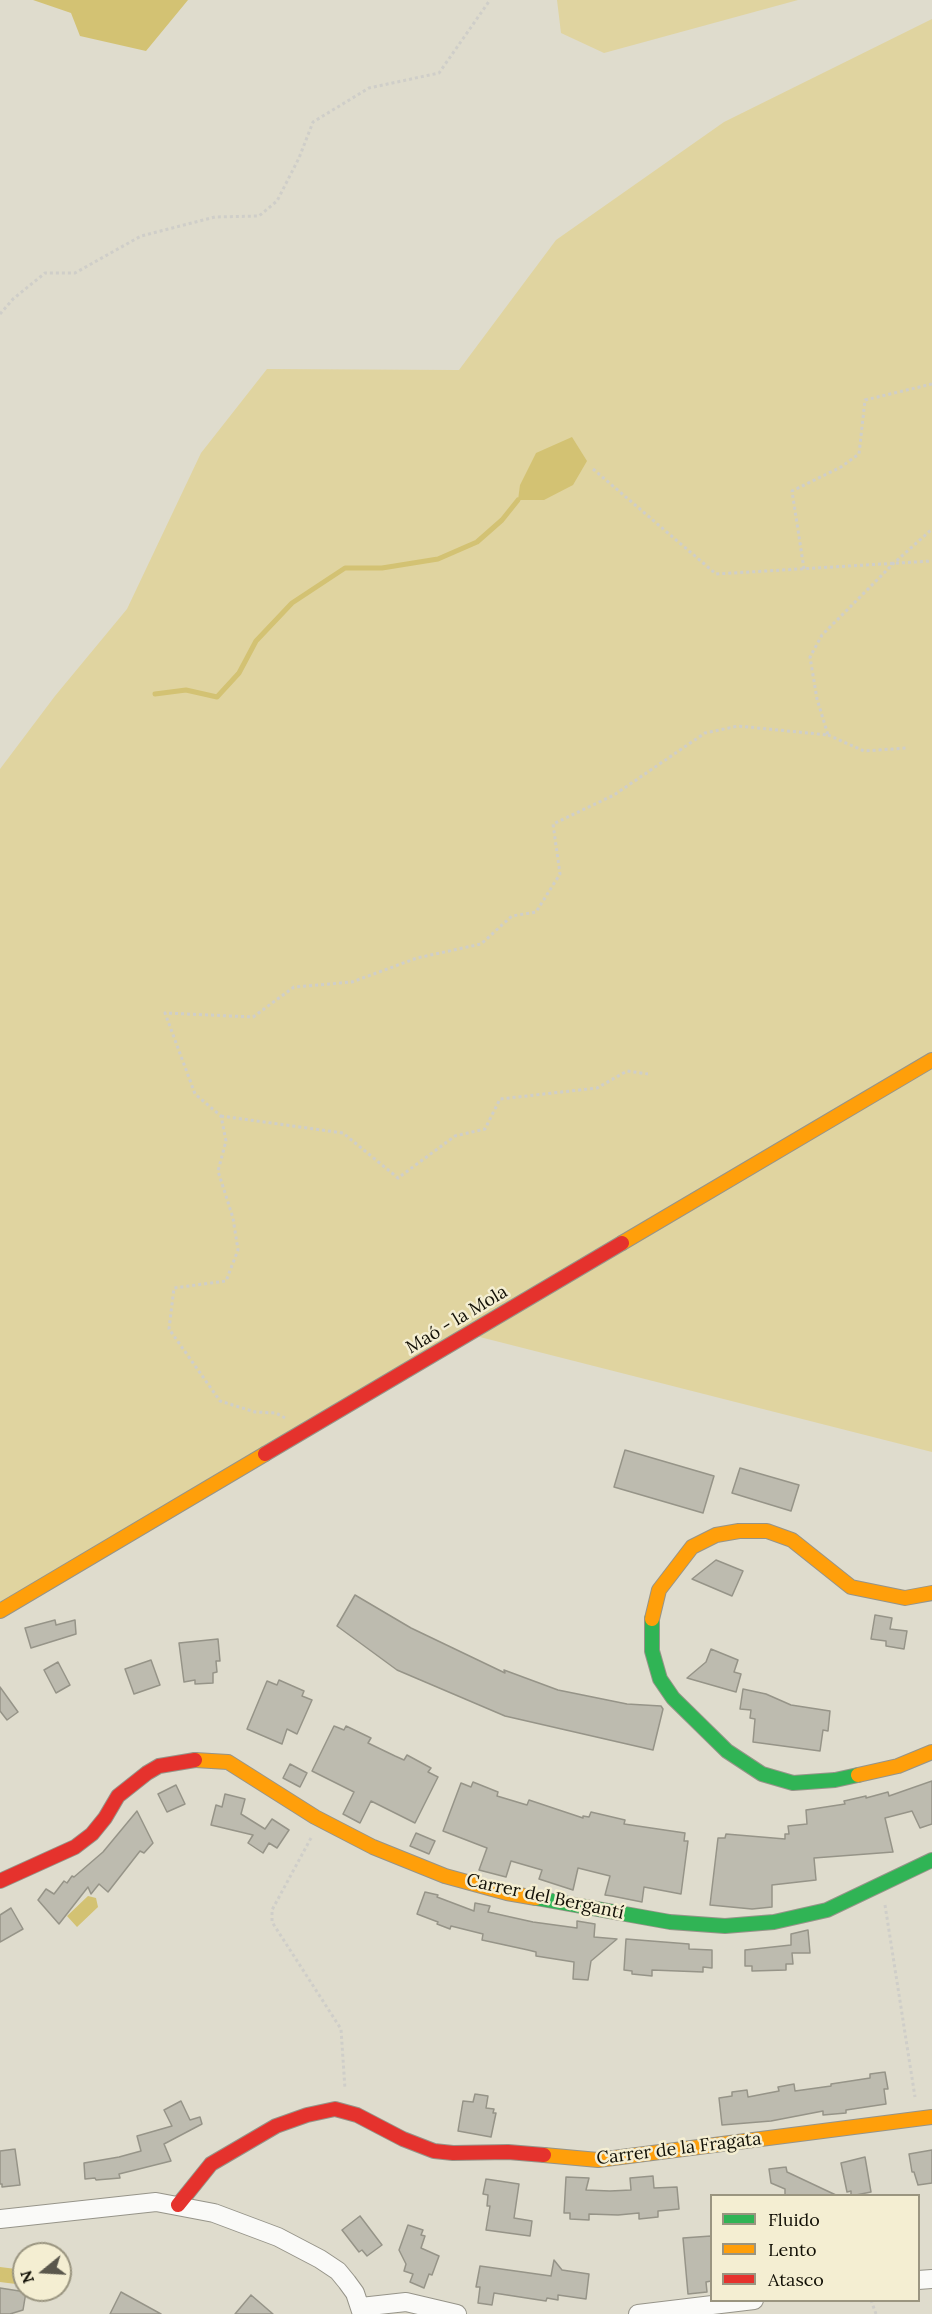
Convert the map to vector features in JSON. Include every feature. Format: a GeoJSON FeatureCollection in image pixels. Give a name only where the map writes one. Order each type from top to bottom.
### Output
{"type":"FeatureCollection","features":[{"type":"Feature","properties":{"kind":"street","name":"Maó - la Mola"},"geometry":{"type":"LineString","coordinates":[[0,1611],[932,1060]]}},
{"type":"Feature","properties":{"kind":"street"},"geometry":{"type":"LineString","coordinates":[[932,1593],[905,1598],[851,1587],[792,1540],[766,1532],[739,1531],[716,1535],[692,1547],[659,1590],[652,1617],[652,1652],[660,1679],[672,1698],[727,1751],[762,1774],[793,1783],[835,1780],[898,1766],[932,1752]]}},
{"type":"Feature","properties":{"kind":"street","name":"Carrer del Bergantí"},"geometry":{"type":"LineString","coordinates":[[0,1881],[75,1847],[92,1834],[118,1796],[133,1782],[159,1766],[200,1759],[228,1762],[321,1820],[373,1847],[446,1876],[507,1893],[670,1922],[725,1926],[774,1922],[827,1910],[932,1860]]}},
{"type":"Feature","properties":{"kind":"street","name":"Carrer de la Fragata"},"geometry":{"type":"LineString","coordinates":[[178,2205],[212,2164],[276,2126],[335,2109],[357,2115],[403,2139],[434,2151],[474,2154],[508,2152],[598,2160],[925,2118]]}},
{"type":"Feature","properties":{"kind":"street"},"geometry":{"type":"LineString","coordinates":[[3,2218],[156,2202],[178,2205],[249,2225],[320,2259],[338,2271],[355,2293],[362,2310],[406,2302],[457,2314]]}},
{"type":"Feature","properties":{"kind":"street"},"geometry":{"type":"LineString","coordinates":[[639,2314],[745,2302]]}},
{"type":"Feature","properties":{"kind":"path"},"geometry":{"type":"LineString","coordinates":[[0,314],[13,299],[45,273],[75,273],[141,236],[215,217],[259,216],[277,201],[299,158],[313,123],[369,88],[439,73],[490,0]]}},
{"type":"Feature","properties":{"kind":"path"},"geometry":{"type":"LineString","coordinates":[[804,568],[792,491],[841,467],[858,454],[865,400],[932,384]]}},
{"type":"Feature","properties":{"kind":"path"},"geometry":{"type":"LineString","coordinates":[[593,470],[716,574],[932,561]]}},
{"type":"Feature","properties":{"kind":"path"},"geometry":{"type":"LineString","coordinates":[[828,735],[817,699],[810,657],[822,635],[894,563],[932,529]]}},
{"type":"Feature","properties":{"kind":"path"},"geometry":{"type":"LineString","coordinates":[[648,1074],[627,1071],[597,1088],[500,1099],[485,1129],[455,1136],[398,1178],[343,1133],[221,1116],[195,1094],[165,1013],[253,1017],[294,987],[352,982],[417,958],[481,944],[512,916],[536,912],[560,874],[553,824],[614,795],[705,733],[738,726],[828,735],[864,751],[907,748]]}},
{"type":"Feature","properties":{"kind":"path"},"geometry":{"type":"LineString","coordinates":[[221,1116],[226,1141],[218,1171],[233,1218],[238,1250],[226,1281],[174,1288],[170,1329],[220,1401],[255,1412],[276,1413],[304,1431]]}},
{"type":"Feature","properties":{"kind":"path"},"geometry":{"type":"LineString","coordinates":[[321,1820],[272,1910],[272,1922],[342,2030],[346,2112]]}},
{"type":"Feature","properties":{"kind":"path"},"geometry":{"type":"LineString","coordinates":[[882,1884],[925,2118]]}},
{"type":"Feature","properties":{"kind":"shaded area"},"geometry":{"type":"Polygon","coordinates":[[[33,0],[188,0],[146,51],[80,36],[71,13],[33,0]]]}},
{"type":"Feature","properties":{"kind":"shaded area"},"geometry":{"type":"Polygon","coordinates":[[[557,0],[798,0],[604,53],[561,33],[557,0]]]}},
{"type":"Feature","properties":{"kind":"shaded area"},"geometry":{"type":"Polygon","coordinates":[[[932,19],[932,1452],[468,1334],[0,1611],[0,769],[55,696],[127,609],[201,453],[267,369],[459,370],[556,240],[724,122],[932,19]]]}},
{"type":"Feature","properties":{"kind":"shaded area"},"geometry":{"type":"Polygon","coordinates":[[[572,437],[587,461],[573,485],[544,500],[518,500],[520,485],[536,453],[572,437]]]}},
{"type":"Feature","properties":{"kind":"shaded area"},"geometry":{"type":"Polygon","coordinates":[[[88,1896],[96,1898],[98,1907],[77,1927],[67,1916],[88,1896]]]}},
{"type":"Feature","properties":{"kind":"shaded area"},"geometry":{"type":"Polygon","coordinates":[[[0,2267],[12,2268],[12,2284],[0,2282],[0,2267]]]}},
{"type":"Feature","properties":{"kind":"building"},"geometry":{"type":"Polygon","coordinates":[[[625,1450],[714,1476],[703,1513],[614,1487],[625,1450]]]}},
{"type":"Feature","properties":{"kind":"building"},"geometry":{"type":"Polygon","coordinates":[[[740,1468],[799,1485],[791,1511],[732,1493],[740,1468]]]}},
{"type":"Feature","properties":{"kind":"building"},"geometry":{"type":"Polygon","coordinates":[[[716,1560],[743,1571],[732,1596],[692,1579],[716,1560]]]}},
{"type":"Feature","properties":{"kind":"building"},"geometry":{"type":"Polygon","coordinates":[[[355,1595],[411,1628],[505,1673],[504,1670],[558,1690],[627,1704],[661,1706],[663,1709],[653,1750],[505,1716],[397,1670],[337,1626],[355,1595]]]}},
{"type":"Feature","properties":{"kind":"building"},"geometry":{"type":"Polygon","coordinates":[[[875,1615],[892,1618],[890,1629],[907,1631],[904,1649],[886,1646],[886,1641],[871,1639],[875,1615]]]}},
{"type":"Feature","properties":{"kind":"building"},"geometry":{"type":"Polygon","coordinates":[[[55,1620],[56,1625],[75,1620],[76,1634],[31,1648],[25,1628],[55,1620]]]}},
{"type":"Feature","properties":{"kind":"building"},"geometry":{"type":"Polygon","coordinates":[[[218,1639],[220,1661],[216,1661],[217,1672],[213,1673],[213,1683],[195,1684],[195,1680],[184,1682],[179,1643],[218,1639]]]}},
{"type":"Feature","properties":{"kind":"building"},"geometry":{"type":"Polygon","coordinates":[[[711,1649],[738,1660],[734,1672],[741,1674],[736,1692],[687,1678],[706,1662],[711,1649]]]}},
{"type":"Feature","properties":{"kind":"building"},"geometry":{"type":"Polygon","coordinates":[[[151,1660],[160,1685],[134,1694],[125,1669],[151,1660]]]}},
{"type":"Feature","properties":{"kind":"building"},"geometry":{"type":"Polygon","coordinates":[[[58,1662],[70,1685],[56,1693],[44,1670],[58,1662]]]}},
{"type":"Feature","properties":{"kind":"building"},"geometry":{"type":"Polygon","coordinates":[[[279,1680],[304,1691],[302,1696],[312,1700],[297,1734],[287,1729],[282,1744],[247,1729],[267,1681],[277,1685],[279,1680]]]}},
{"type":"Feature","properties":{"kind":"building"},"geometry":{"type":"Polygon","coordinates":[[[0,1687],[18,1712],[7,1720],[0,1711],[0,1687]]]}},
{"type":"Feature","properties":{"kind":"building"},"geometry":{"type":"Polygon","coordinates":[[[743,1689],[766,1694],[791,1705],[830,1711],[828,1731],[823,1730],[820,1751],[753,1742],[755,1719],[750,1718],[751,1710],[740,1709],[743,1689]]]}},
{"type":"Feature","properties":{"kind":"building"},"geometry":{"type":"Polygon","coordinates":[[[334,1726],[344,1730],[346,1726],[371,1738],[368,1743],[404,1760],[407,1755],[431,1768],[428,1772],[438,1777],[415,1823],[371,1801],[360,1823],[343,1814],[354,1792],[312,1771],[334,1726]]]}},
{"type":"Feature","properties":{"kind":"building"},"geometry":{"type":"Polygon","coordinates":[[[290,1764],[307,1773],[300,1787],[283,1778],[290,1764]]]}},
{"type":"Feature","properties":{"kind":"building"},"geometry":{"type":"Polygon","coordinates":[[[932,1781],[932,1824],[920,1828],[912,1811],[885,1818],[893,1852],[814,1858],[816,1880],[772,1885],[772,1907],[752,1909],[710,1905],[718,1838],[725,1838],[726,1834],[785,1839],[785,1834],[789,1834],[788,1826],[807,1824],[806,1810],[845,1804],[844,1801],[888,1792],[889,1796],[932,1781]]]}},
{"type":"Feature","properties":{"kind":"building"},"geometry":{"type":"Polygon","coordinates":[[[473,1782],[498,1792],[497,1796],[527,1805],[529,1800],[583,1818],[583,1816],[589,1817],[591,1812],[625,1820],[624,1824],[685,1833],[684,1841],[688,1841],[681,1894],[644,1887],[642,1902],[605,1895],[610,1876],[578,1868],[573,1890],[539,1879],[542,1870],[511,1861],[506,1877],[479,1870],[487,1848],[443,1831],[461,1783],[471,1787],[473,1782]]]}},
{"type":"Feature","properties":{"kind":"building"},"geometry":{"type":"Polygon","coordinates":[[[176,1785],[185,1804],[167,1812],[158,1794],[176,1785]]]}},
{"type":"Feature","properties":{"kind":"building"},"geometry":{"type":"Polygon","coordinates":[[[225,1794],[245,1799],[241,1814],[265,1829],[272,1819],[289,1830],[277,1848],[269,1843],[263,1853],[248,1843],[253,1835],[211,1825],[216,1805],[222,1807],[225,1794]]]}},
{"type":"Feature","properties":{"kind":"building"},"geometry":{"type":"Polygon","coordinates":[[[137,1811],[153,1843],[144,1853],[140,1851],[108,1892],[99,1884],[91,1894],[88,1887],[59,1924],[38,1900],[46,1889],[54,1894],[64,1881],[67,1883],[72,1876],[74,1877],[103,1852],[137,1811]]]}},
{"type":"Feature","properties":{"kind":"building"},"geometry":{"type":"Polygon","coordinates":[[[416,1833],[435,1841],[429,1854],[410,1846],[416,1833]]]}},
{"type":"Feature","properties":{"kind":"building"},"geometry":{"type":"Polygon","coordinates":[[[425,1892],[438,1895],[437,1897],[474,1911],[475,1903],[490,1906],[488,1912],[533,1922],[577,1928],[577,1921],[595,1924],[594,1937],[617,1939],[591,1961],[588,1980],[573,1979],[574,1962],[536,1956],[536,1952],[482,1940],[483,1934],[451,1926],[450,1929],[417,1914],[425,1892]]]}},
{"type":"Feature","properties":{"kind":"building"},"geometry":{"type":"Polygon","coordinates":[[[11,1908],[23,1929],[0,1942],[0,1915],[11,1908]]]}},
{"type":"Feature","properties":{"kind":"building"},"geometry":{"type":"Polygon","coordinates":[[[808,1930],[810,1953],[792,1953],[793,1964],[786,1964],[786,1970],[752,1971],[752,1966],[745,1966],[745,1950],[791,1945],[791,1934],[808,1930]]]}},
{"type":"Feature","properties":{"kind":"building"},"geometry":{"type":"Polygon","coordinates":[[[626,1939],[689,1944],[689,1949],[712,1950],[712,1968],[703,1967],[703,1972],[652,1970],[652,1976],[632,1974],[632,1971],[624,1970],[626,1939]]]}},
{"type":"Feature","properties":{"kind":"building"},"geometry":{"type":"Polygon","coordinates":[[[885,2072],[888,2089],[884,2089],[886,2104],[846,2110],[846,2113],[823,2115],[823,2111],[771,2121],[722,2125],[719,2098],[732,2096],[732,2092],[747,2090],[748,2097],[779,2091],[778,2087],[794,2084],[795,2091],[870,2078],[870,2074],[885,2072]]]}},
{"type":"Feature","properties":{"kind":"building"},"geometry":{"type":"Polygon","coordinates":[[[475,2094],[488,2096],[486,2108],[494,2109],[493,2113],[496,2113],[491,2137],[458,2131],[463,2101],[473,2102],[475,2094]]]}},
{"type":"Feature","properties":{"kind":"building"},"geometry":{"type":"Polygon","coordinates":[[[181,2101],[190,2120],[200,2117],[202,2124],[164,2144],[171,2161],[119,2174],[120,2178],[85,2179],[84,2163],[141,2151],[137,2136],[172,2126],[164,2110],[181,2101]]]}},
{"type":"Feature","properties":{"kind":"building"},"geometry":{"type":"Polygon","coordinates":[[[15,2149],[20,2185],[2,2187],[0,2184],[0,2151],[15,2149]]]}},
{"type":"Feature","properties":{"kind":"building"},"geometry":{"type":"Polygon","coordinates":[[[932,2150],[932,2183],[918,2185],[914,2172],[912,2172],[909,2154],[932,2150]]]}},
{"type":"Feature","properties":{"kind":"building"},"geometry":{"type":"Polygon","coordinates":[[[865,2157],[871,2192],[851,2194],[851,2191],[847,2192],[841,2163],[865,2157]]]}},
{"type":"Feature","properties":{"kind":"building"},"geometry":{"type":"Polygon","coordinates":[[[786,2167],[787,2172],[834,2194],[785,2194],[785,2189],[771,2183],[769,2169],[786,2167]]]}},
{"type":"Feature","properties":{"kind":"building"},"geometry":{"type":"Polygon","coordinates":[[[653,2176],[654,2188],[677,2187],[679,2209],[658,2211],[658,2217],[639,2219],[639,2213],[589,2214],[589,2220],[570,2219],[570,2213],[564,2213],[566,2177],[589,2178],[586,2190],[610,2191],[631,2190],[630,2178],[653,2176]]]}},
{"type":"Feature","properties":{"kind":"building"},"geometry":{"type":"Polygon","coordinates":[[[486,2179],[519,2184],[514,2218],[532,2221],[530,2236],[486,2230],[490,2206],[487,2206],[488,2195],[483,2194],[486,2179]]]}},
{"type":"Feature","properties":{"kind":"building"},"geometry":{"type":"Polygon","coordinates":[[[360,2216],[382,2245],[367,2256],[362,2250],[359,2252],[342,2230],[360,2216]]]}},
{"type":"Feature","properties":{"kind":"building"},"geometry":{"type":"Polygon","coordinates":[[[408,2225],[423,2230],[421,2235],[425,2236],[421,2248],[439,2256],[424,2288],[410,2282],[413,2274],[404,2271],[406,2264],[399,2250],[408,2225]]]}},
{"type":"Feature","properties":{"kind":"building"},"geometry":{"type":"Polygon","coordinates":[[[710,2236],[710,2281],[706,2282],[707,2292],[688,2294],[683,2238],[710,2236]]]}},
{"type":"Feature","properties":{"kind":"building"},"geometry":{"type":"Polygon","coordinates":[[[554,2260],[562,2270],[589,2274],[586,2299],[558,2295],[558,2300],[547,2298],[546,2301],[494,2293],[492,2305],[478,2303],[480,2287],[476,2287],[480,2266],[551,2276],[554,2260]]]}},
{"type":"Feature","properties":{"kind":"building"},"geometry":{"type":"Polygon","coordinates":[[[0,2288],[12,2290],[12,2302],[24,2302],[23,2310],[0,2314],[0,2288]]]}},
{"type":"Feature","properties":{"kind":"building"},"geometry":{"type":"Polygon","coordinates":[[[121,2292],[161,2314],[110,2314],[121,2292]]]}},
{"type":"Feature","properties":{"kind":"building"},"geometry":{"type":"Polygon","coordinates":[[[251,2295],[273,2314],[235,2314],[251,2295]]]}},
{"type":"Feature","properties":{"kind":"waterway"},"geometry":{"type":"LineString","coordinates":[[155,694],[186,690],[217,697],[239,673],[256,641],[292,603],[345,568],[382,568],[438,559],[477,542],[502,520],[518,500]]}},
{"type":"Feature","properties":{"kind":"traffic: fast"},"geometry":{"type":"LineString","coordinates":[[652,1619],[652,1651],[660,1679],[673,1698],[727,1751],[762,1774],[793,1783],[835,1780],[858,1775]]}},
{"type":"Feature","properties":{"kind":"traffic: fast"},"geometry":{"type":"LineString","coordinates":[[536,1898],[670,1922],[725,1926],[774,1922],[827,1910],[932,1860]]}},
{"type":"Feature","properties":{"kind":"traffic: slow"},"geometry":{"type":"LineString","coordinates":[[622,1243],[932,1060]]}},
{"type":"Feature","properties":{"kind":"traffic: slow"},"geometry":{"type":"LineString","coordinates":[[0,1611],[265,1454]]}},
{"type":"Feature","properties":{"kind":"traffic: slow"},"geometry":{"type":"LineString","coordinates":[[652,1619],[659,1590],[692,1547],[716,1535],[739,1531],[767,1531],[792,1540],[851,1587],[905,1598],[932,1593]]}},
{"type":"Feature","properties":{"kind":"traffic: slow"},"geometry":{"type":"LineString","coordinates":[[858,1775],[898,1766],[932,1752]]}},
{"type":"Feature","properties":{"kind":"traffic: slow"},"geometry":{"type":"LineString","coordinates":[[195,1760],[228,1762],[315,1817],[373,1847],[445,1876],[507,1893],[536,1898]]}},
{"type":"Feature","properties":{"kind":"traffic: slow"},"geometry":{"type":"LineString","coordinates":[[544,2155],[598,2160],[932,2117]]}},
{"type":"Feature","properties":{"kind":"traffic: jam"},"geometry":{"type":"LineString","coordinates":[[265,1454],[622,1243]]}},
{"type":"Feature","properties":{"kind":"traffic: jam"},"geometry":{"type":"LineString","coordinates":[[0,1881],[75,1847],[92,1834],[118,1796],[147,1773],[159,1766],[195,1760]]}},
{"type":"Feature","properties":{"kind":"traffic: jam"},"geometry":{"type":"LineString","coordinates":[[178,2205],[211,2164],[276,2126],[307,2115],[335,2109],[357,2115],[403,2139],[434,2151],[544,2155]]}}]}
